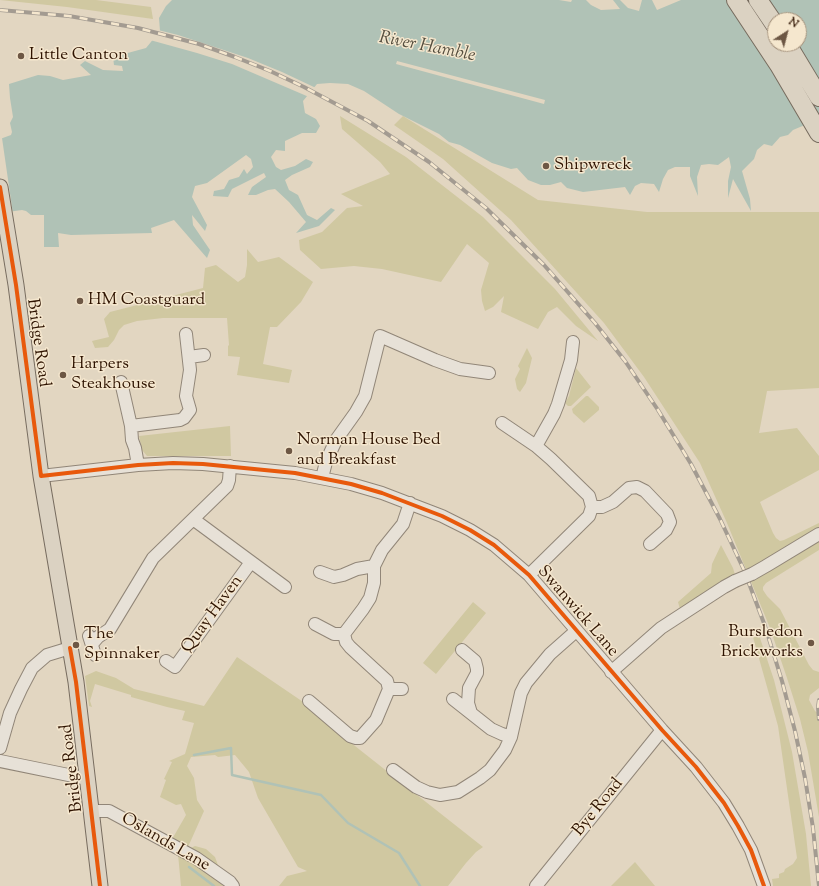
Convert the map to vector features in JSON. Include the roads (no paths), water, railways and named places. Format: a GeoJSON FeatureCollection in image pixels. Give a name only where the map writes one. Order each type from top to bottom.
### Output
{"type":"FeatureCollection","features":[{"type":"Feature","properties":{"kind":"highway"},"geometry":{"type":"LineString","coordinates":[[736,0],[775,58],[819,133]]}},
{"type":"Feature","properties":{"kind":"highway"},"geometry":{"type":"LineString","coordinates":[[758,0],[767,13]]}},
{"type":"Feature","properties":{"kind":"highway"},"geometry":{"type":"LineString","coordinates":[[792,52],[819,97]]}},
{"type":"Feature","properties":{"kind":"main road","name":"Bridge Road"},"geometry":{"type":"LineString","coordinates":[[0,187],[16,285],[41,476],[76,682],[100,886]]}},
{"type":"Feature","properties":{"kind":"street"},"geometry":{"type":"LineString","coordinates":[[131,426],[180,420],[188,414],[190,410],[186,396],[190,380],[190,370],[186,334]]}},
{"type":"Feature","properties":{"kind":"street"},"geometry":{"type":"LineString","coordinates":[[322,478],[326,462],[336,440],[356,412],[365,396],[380,336],[435,360],[460,369],[489,373]]}},
{"type":"Feature","properties":{"kind":"street"},"geometry":{"type":"LineString","coordinates":[[536,446],[558,404],[571,360],[573,342]]}},
{"type":"Feature","properties":{"kind":"street"},"geometry":{"type":"LineString","coordinates":[[189,357],[204,355]]}},
{"type":"Feature","properties":{"kind":"street"},"geometry":{"type":"LineString","coordinates":[[121,382],[138,465]]}},
{"type":"Feature","properties":{"kind":"street"},"geometry":{"type":"LineString","coordinates":[[502,423],[551,458],[589,496],[592,507],[589,516],[529,575]]}},
{"type":"Feature","properties":{"kind":"street","name":"Swanwick Lane"},"geometry":{"type":"LineString","coordinates":[[41,476],[138,465],[173,463],[230,466],[287,472],[351,484],[410,503],[442,516],[470,530],[494,545],[529,575],[611,672],[696,767],[724,803],[751,850],[764,886]]}},
{"type":"Feature","properties":{"kind":"street"},"geometry":{"type":"LineString","coordinates":[[92,644],[98,637],[110,629],[153,558],[227,486],[230,466]]}},
{"type":"Feature","properties":{"kind":"street"},"geometry":{"type":"LineString","coordinates":[[592,507],[602,507],[613,502],[629,488],[637,487],[646,491],[667,514],[670,522],[666,530],[650,544]]}},
{"type":"Feature","properties":{"kind":"street"},"geometry":{"type":"LineString","coordinates":[[344,634],[370,598],[374,583],[374,566],[382,550],[403,524],[410,503]]}},
{"type":"Feature","properties":{"kind":"street"},"geometry":{"type":"LineString","coordinates":[[193,519],[285,586]]}},
{"type":"Feature","properties":{"kind":"street"},"geometry":{"type":"LineString","coordinates":[[611,672],[661,628],[724,587],[752,574],[819,534]]}},
{"type":"Feature","properties":{"kind":"street","name":"Quay Haven"},"geometry":{"type":"LineString","coordinates":[[175,668],[251,562]]}},
{"type":"Feature","properties":{"kind":"street"},"geometry":{"type":"LineString","coordinates":[[320,572],[334,577],[357,569],[374,566]]}},
{"type":"Feature","properties":{"kind":"street"},"geometry":{"type":"LineString","coordinates":[[315,624],[334,634],[344,634]]}},
{"type":"Feature","properties":{"kind":"street"},"geometry":{"type":"LineString","coordinates":[[393,770],[416,787],[427,792],[440,794],[458,792],[469,786],[490,770],[505,750],[511,737],[521,693],[526,683],[550,654],[576,631]]}},
{"type":"Feature","properties":{"kind":"street"},"geometry":{"type":"LineString","coordinates":[[309,701],[350,736],[360,738],[376,720],[389,689],[387,681],[350,647],[346,642],[344,634]]}},
{"type":"Feature","properties":{"kind":"street"},"geometry":{"type":"LineString","coordinates":[[0,748],[10,713],[32,668],[47,655],[70,648]]}},
{"type":"Feature","properties":{"kind":"street"},"geometry":{"type":"LineString","coordinates":[[462,650],[475,661],[477,669],[477,673],[469,688],[468,703],[471,713]]}},
{"type":"Feature","properties":{"kind":"street"},"geometry":{"type":"LineString","coordinates":[[389,689],[402,690]]}},
{"type":"Feature","properties":{"kind":"street"},"geometry":{"type":"LineString","coordinates":[[453,699],[491,729],[511,737]]}},
{"type":"Feature","properties":{"kind":"street","name":"Bye Road"},"geometry":{"type":"LineString","coordinates":[[536,886],[662,730]]}},
{"type":"Feature","properties":{"kind":"street"},"geometry":{"type":"LineString","coordinates":[[0,761],[88,779]]}},
{"type":"Feature","properties":{"kind":"street","name":"Oslands Lane"},"geometry":{"type":"LineString","coordinates":[[92,811],[109,811],[196,858],[230,882],[233,886]]}},
{"type":"Feature","properties":{"kind":"water","name":"River Hamble"},"geometry":{"type":"Polygon","coordinates":[[[172,0],[559,0],[571,2],[572,0],[586,0],[591,5],[601,10],[620,9],[613,0],[620,0],[628,8],[639,11],[642,0],[652,0],[657,10],[681,0],[819,0],[819,119],[793,130],[788,135],[780,137],[772,146],[764,144],[757,150],[754,159],[742,171],[750,199],[751,211],[733,179],[728,198],[728,181],[731,167],[729,157],[718,165],[701,165],[697,177],[698,196],[690,176],[690,167],[675,167],[668,170],[663,179],[659,192],[654,184],[641,183],[635,186],[630,195],[625,187],[583,192],[567,188],[561,182],[550,185],[541,185],[528,180],[517,168],[511,169],[492,163],[460,145],[449,142],[439,134],[399,114],[364,91],[348,84],[317,84],[303,101],[305,113],[316,119],[320,126],[316,133],[302,133],[285,141],[285,151],[276,150],[271,157],[276,167],[281,170],[295,166],[306,159],[313,162],[310,167],[292,175],[285,180],[289,190],[298,195],[307,215],[317,220],[331,208],[335,210],[319,226],[296,233],[306,222],[289,202],[275,189],[256,195],[248,195],[252,187],[266,177],[264,173],[232,189],[228,197],[213,196],[214,191],[224,189],[229,180],[239,177],[244,169],[247,174],[253,167],[251,159],[246,155],[207,183],[195,186],[192,197],[207,225],[205,231],[192,215],[193,225],[210,250],[207,258],[174,220],[151,228],[152,233],[71,235],[58,233],[59,247],[44,247],[44,215],[31,215],[22,210],[0,213],[0,139],[11,135],[12,132],[10,123],[13,117],[9,84],[38,75],[50,76],[63,80],[91,75],[80,65],[85,61],[103,70],[123,71],[122,66],[114,65],[113,57],[146,48],[160,31],[159,18],[166,6],[172,0]]]}},
{"type":"Feature","properties":{"kind":"waterway"},"geometry":{"type":"LineString","coordinates":[[194,755],[231,748],[232,775],[321,795],[348,823],[399,853],[420,886]]}},
{"type":"Feature","properties":{"kind":"waterway"},"geometry":{"type":"LineString","coordinates":[[189,867],[214,886]]}},
{"type":"Feature","properties":{"kind":"railway"},"geometry":{"type":"LineString","coordinates":[[0,10],[69,16],[138,28],[199,44],[270,71],[368,121],[429,162],[486,208],[544,265],[595,323],[625,361],[658,410],[691,464],[720,519],[744,570],[765,626],[782,681],[795,731],[805,778],[813,828],[819,886]]}},
{"type":"Feature","properties":{"kind":"railway"},"geometry":{"type":"LineString","coordinates":[[819,700],[819,719]]}},
{"type":"Feature","properties":{"kind":"place","name":"Little Canton"},"geometry":{"type":"Point","coordinates":[21,56]}},
{"type":"Feature","properties":{"kind":"place","name":"Shipwreck"},"geometry":{"type":"Point","coordinates":[546,166]}},
{"type":"Feature","properties":{"kind":"place","name":"HM Coastguard"},"geometry":{"type":"Point","coordinates":[80,301]}},
{"type":"Feature","properties":{"kind":"place","name":"Harpers Steakhouse"},"geometry":{"type":"Point","coordinates":[63,375]}},
{"type":"Feature","properties":{"kind":"place","name":"Norman House Bed and Breakfast"},"geometry":{"type":"Point","coordinates":[289,451]}},
{"type":"Feature","properties":{"kind":"place","name":"Bursledon Brickworks"},"geometry":{"type":"Point","coordinates":[811,643]}},
{"type":"Feature","properties":{"kind":"place","name":"The Spinnaker"},"geometry":{"type":"Point","coordinates":[76,645]}}]}
